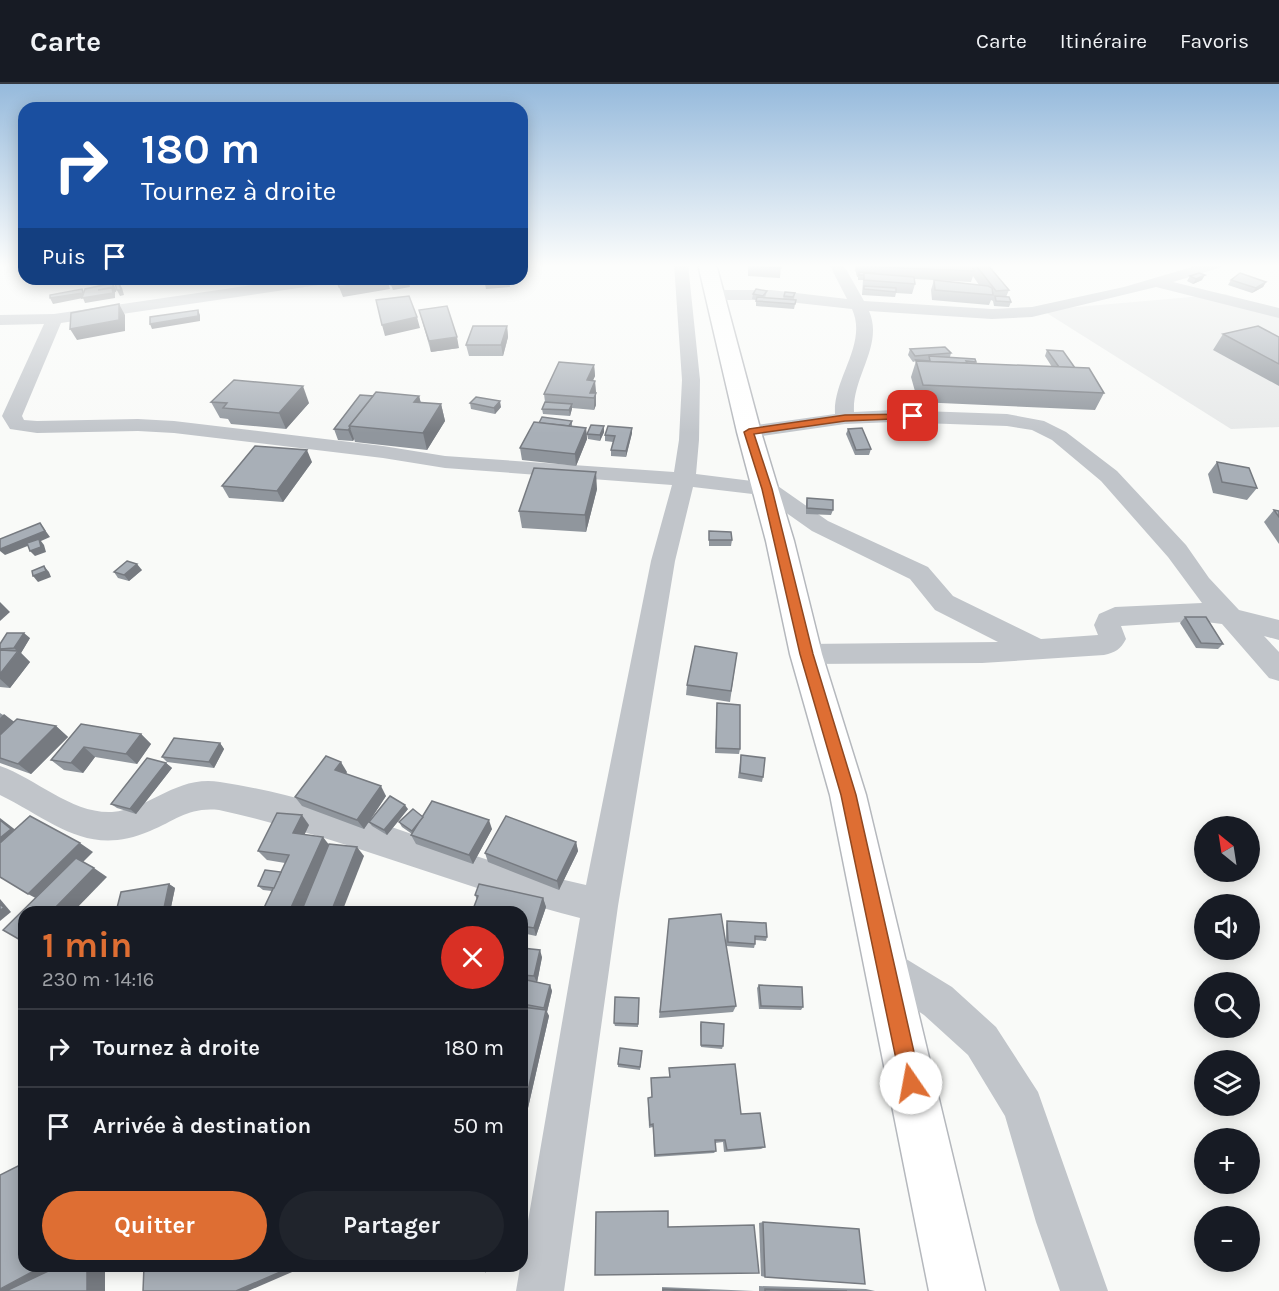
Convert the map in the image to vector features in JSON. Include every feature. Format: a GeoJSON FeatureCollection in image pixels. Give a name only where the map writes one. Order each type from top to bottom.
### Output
{"type":"FeatureCollection","features":[{"type":"Feature","properties":{"kind":"highway"},"geometry":{"type":"LineString","coordinates":[[721,320],[749,432],[767,489],[806,654],[848,795],[957,1291]]}},
{"type":"Feature","properties":{"kind":"street"},"geometry":{"type":"LineString","coordinates":[[54,320],[43,349],[17,401],[12,416],[17,425],[174,427],[383,452],[445,462],[684,479],[767,489],[820,526],[919,573],[944,603],[1036,648]]}},
{"type":"Feature","properties":{"kind":"street"},"geometry":{"type":"LineString","coordinates":[[540,1291],[600,906],[663,561],[684,479],[689,440],[691,380],[686,320]]}},
{"type":"Feature","properties":{"kind":"street"},"geometry":{"type":"LineString","coordinates":[[845,418],[842,404],[850,375],[858,360],[865,331],[864,320]]}},
{"type":"Feature","properties":{"kind":"street"},"geometry":{"type":"LineString","coordinates":[[749,432],[845,418],[893,416],[1007,420],[1036,425],[1059,436],[1109,476],[1177,551],[1200,584],[1279,670]]}},
{"type":"Feature","properties":{"kind":"street"},"geometry":{"type":"LineString","coordinates":[[806,654],[982,653],[1110,643],[1113,639],[1107,625],[1108,621],[1115,617],[1198,612],[1232,617],[1279,630]]}},
{"type":"Feature","properties":{"kind":"street"},"geometry":{"type":"LineString","coordinates":[[0,780],[21,788],[57,812],[86,825],[113,828],[138,820],[180,798],[199,794],[217,795],[319,820],[518,886],[600,906]]}},
{"type":"Feature","properties":{"kind":"street"},"geometry":{"type":"LineString","coordinates":[[885,967],[938,1001],[982,1041],[1023,1107],[1059,1222],[1084,1291]]}},
{"type":"Feature","properties":{"kind":"shaded area"},"geometry":{"type":"Polygon","coordinates":[[[1058,320],[1279,320],[1279,427],[1231,429],[1058,320]]]}},
{"type":"Feature","properties":{"kind":"building"},"geometry":{"type":"Polygon","coordinates":[[[71,320],[117,320],[70,329],[71,320]]]}},
{"type":"Feature","properties":{"kind":"building"},"geometry":{"type":"Polygon","coordinates":[[[150,320],[172,320],[150,324],[150,320]]]}},
{"type":"Feature","properties":{"kind":"building"},"geometry":{"type":"Polygon","coordinates":[[[381,320],[402,320],[382,325],[381,320]]]}},
{"type":"Feature","properties":{"kind":"building"},"geometry":{"type":"Polygon","coordinates":[[[422,320],[452,320],[457,337],[429,341],[422,320]]]}},
{"type":"Feature","properties":{"kind":"building"},"geometry":{"type":"Polygon","coordinates":[[[473,326],[507,326],[501,345],[466,345],[473,326]]]}},
{"type":"Feature","properties":{"kind":"building"},"geometry":{"type":"Polygon","coordinates":[[[1258,326],[1279,337],[1279,364],[1223,334],[1258,326]]]}},
{"type":"Feature","properties":{"kind":"building"},"geometry":{"type":"Polygon","coordinates":[[[945,347],[951,353],[915,356],[910,349],[945,347]]]}},
{"type":"Feature","properties":{"kind":"building"},"geometry":{"type":"Polygon","coordinates":[[[1047,350],[1063,351],[1075,368],[1059,367],[1047,350]]]}},
{"type":"Feature","properties":{"kind":"building"},"geometry":{"type":"Polygon","coordinates":[[[929,356],[975,359],[976,362],[966,361],[967,363],[917,361],[916,360],[930,361],[929,356]]]}},
{"type":"Feature","properties":{"kind":"building"},"geometry":{"type":"Polygon","coordinates":[[[916,361],[1089,368],[1104,393],[923,385],[916,361]]]}},
{"type":"Feature","properties":{"kind":"building"},"geometry":{"type":"Polygon","coordinates":[[[559,362],[594,365],[587,380],[595,381],[590,393],[596,393],[594,398],[544,394],[559,362]]]}},
{"type":"Feature","properties":{"kind":"building"},"geometry":{"type":"Polygon","coordinates":[[[234,380],[303,386],[279,413],[223,408],[227,403],[211,402],[234,380]]]}},
{"type":"Feature","properties":{"kind":"building"},"geometry":{"type":"Polygon","coordinates":[[[376,392],[419,396],[414,402],[441,404],[423,433],[349,426],[376,392]]]}},
{"type":"Feature","properties":{"kind":"building"},"geometry":{"type":"Polygon","coordinates":[[[360,395],[373,396],[348,430],[334,429],[360,395]]]}},
{"type":"Feature","properties":{"kind":"building"},"geometry":{"type":"Polygon","coordinates":[[[476,397],[500,401],[494,408],[470,403],[476,397]]]}},
{"type":"Feature","properties":{"kind":"building"},"geometry":{"type":"Polygon","coordinates":[[[545,402],[572,404],[569,410],[542,409],[545,402]]]}},
{"type":"Feature","properties":{"kind":"building"},"geometry":{"type":"Polygon","coordinates":[[[542,417],[572,421],[569,426],[539,423],[542,417]]]}},
{"type":"Feature","properties":{"kind":"building"},"geometry":{"type":"Polygon","coordinates":[[[534,422],[586,428],[575,454],[520,448],[534,422]]]}},
{"type":"Feature","properties":{"kind":"building"},"geometry":{"type":"Polygon","coordinates":[[[591,425],[604,426],[600,435],[587,434],[591,425]]]}},
{"type":"Feature","properties":{"kind":"building"},"geometry":{"type":"Polygon","coordinates":[[[608,426],[632,428],[626,451],[611,450],[615,436],[605,435],[608,426]]]}},
{"type":"Feature","properties":{"kind":"building"},"geometry":{"type":"Polygon","coordinates":[[[862,428],[871,449],[856,450],[848,429],[862,428]]]}},
{"type":"Feature","properties":{"kind":"building"},"geometry":{"type":"Polygon","coordinates":[[[255,446],[307,450],[277,491],[222,486],[255,446]]]}},
{"type":"Feature","properties":{"kind":"building"},"geometry":{"type":"Polygon","coordinates":[[[1217,462],[1249,468],[1257,488],[1222,482],[1217,462]]]}},
{"type":"Feature","properties":{"kind":"building"},"geometry":{"type":"Polygon","coordinates":[[[534,468],[596,472],[585,515],[519,511],[534,468]]]}},
{"type":"Feature","properties":{"kind":"building"},"geometry":{"type":"Polygon","coordinates":[[[807,498],[833,500],[833,510],[807,508],[807,498]]]}},
{"type":"Feature","properties":{"kind":"building"},"geometry":{"type":"Polygon","coordinates":[[[40,523],[45,531],[0,549],[0,539],[40,523]]]}},
{"type":"Feature","properties":{"kind":"building"},"geometry":{"type":"Polygon","coordinates":[[[709,531],[731,532],[732,540],[709,540],[709,531]]]}},
{"type":"Feature","properties":{"kind":"building"},"geometry":{"type":"Polygon","coordinates":[[[39,539],[41,547],[30,551],[27,543],[39,539]]]}},
{"type":"Feature","properties":{"kind":"building"},"geometry":{"type":"Polygon","coordinates":[[[127,561],[137,564],[124,575],[114,572],[127,561]]]}},
{"type":"Feature","properties":{"kind":"building"},"geometry":{"type":"Polygon","coordinates":[[[44,566],[46,571],[33,576],[32,571],[44,566]]]}},
{"type":"Feature","properties":{"kind":"building"},"geometry":{"type":"Polygon","coordinates":[[[1185,617],[1206,617],[1223,644],[1201,643],[1185,617]]]}},
{"type":"Feature","properties":{"kind":"building"},"geometry":{"type":"Polygon","coordinates":[[[7,633],[24,633],[14,648],[0,649],[0,644],[7,633]]]}},
{"type":"Feature","properties":{"kind":"building"},"geometry":{"type":"Polygon","coordinates":[[[695,646],[737,653],[731,691],[687,685],[695,646]]]}},
{"type":"Feature","properties":{"kind":"building"},"geometry":{"type":"Polygon","coordinates":[[[0,650],[18,651],[0,674],[0,650]]]}},
{"type":"Feature","properties":{"kind":"building"},"geometry":{"type":"Polygon","coordinates":[[[717,703],[740,705],[740,749],[716,748],[717,703]]]}},
{"type":"Feature","properties":{"kind":"building"},"geometry":{"type":"Polygon","coordinates":[[[17,719],[56,726],[18,764],[0,758],[0,735],[17,719]]]}},
{"type":"Feature","properties":{"kind":"building"},"geometry":{"type":"Polygon","coordinates":[[[81,724],[141,734],[126,754],[84,747],[71,763],[51,760],[81,724]]]}},
{"type":"Feature","properties":{"kind":"building"},"geometry":{"type":"Polygon","coordinates":[[[174,738],[220,743],[209,762],[162,757],[174,738]]]}},
{"type":"Feature","properties":{"kind":"building"},"geometry":{"type":"Polygon","coordinates":[[[741,755],[765,758],[763,777],[740,773],[741,755]]]}},
{"type":"Feature","properties":{"kind":"building"},"geometry":{"type":"Polygon","coordinates":[[[326,756],[341,762],[335,770],[381,786],[357,820],[295,797],[326,756]]]}},
{"type":"Feature","properties":{"kind":"building"},"geometry":{"type":"Polygon","coordinates":[[[147,758],[166,763],[130,809],[111,804],[147,758]]]}},
{"type":"Feature","properties":{"kind":"building"},"geometry":{"type":"Polygon","coordinates":[[[390,796],[405,805],[384,830],[369,822],[390,796]]]}},
{"type":"Feature","properties":{"kind":"building"},"geometry":{"type":"Polygon","coordinates":[[[432,801],[489,820],[469,855],[411,835],[432,801]]]}},
{"type":"Feature","properties":{"kind":"building"},"geometry":{"type":"Polygon","coordinates":[[[413,809],[423,817],[412,831],[399,822],[413,809]]]}},
{"type":"Feature","properties":{"kind":"building"},"geometry":{"type":"Polygon","coordinates":[[[277,813],[302,815],[293,833],[323,837],[292,906],[265,906],[289,855],[258,851],[277,813]]]}},
{"type":"Feature","properties":{"kind":"building"},"geometry":{"type":"Polygon","coordinates":[[[30,816],[80,843],[28,894],[0,877],[0,843],[30,816]]]}},
{"type":"Feature","properties":{"kind":"building"},"geometry":{"type":"Polygon","coordinates":[[[506,816],[576,842],[557,881],[485,853],[506,816]]]}},
{"type":"Feature","properties":{"kind":"building"},"geometry":{"type":"Polygon","coordinates":[[[0,820],[11,829],[0,838],[0,820]]]}},
{"type":"Feature","properties":{"kind":"building"},"geometry":{"type":"Polygon","coordinates":[[[329,844],[357,847],[333,906],[303,906],[329,844]]]}},
{"type":"Feature","properties":{"kind":"building"},"geometry":{"type":"Polygon","coordinates":[[[76,858],[94,868],[57,906],[27,906],[76,858]]]}},
{"type":"Feature","properties":{"kind":"building"},"geometry":{"type":"Polygon","coordinates":[[[265,870],[281,872],[274,888],[258,886],[265,870]]]}},
{"type":"Feature","properties":{"kind":"building"},"geometry":{"type":"Polygon","coordinates":[[[169,884],[164,906],[118,906],[121,892],[169,884]]]}},
{"type":"Feature","properties":{"kind":"building"},"geometry":{"type":"Polygon","coordinates":[[[479,884],[543,898],[534,928],[528,927],[528,906],[474,906],[478,896],[475,895],[479,884]]]}},
{"type":"Feature","properties":{"kind":"building"},"geometry":{"type":"Polygon","coordinates":[[[721,914],[736,1006],[660,1012],[669,919],[721,914]]]}},
{"type":"Feature","properties":{"kind":"building"},"geometry":{"type":"Polygon","coordinates":[[[18,915],[18,939],[3,930],[18,915]]]}},
{"type":"Feature","properties":{"kind":"building"},"geometry":{"type":"Polygon","coordinates":[[[727,921],[766,923],[767,937],[755,936],[755,944],[728,942],[727,921]]]}},
{"type":"Feature","properties":{"kind":"building"},"geometry":{"type":"Polygon","coordinates":[[[528,949],[540,950],[534,976],[528,976],[528,949]]]}},
{"type":"Feature","properties":{"kind":"building"},"geometry":{"type":"Polygon","coordinates":[[[528,980],[550,985],[544,1008],[528,1005],[528,980]]]}},
{"type":"Feature","properties":{"kind":"building"},"geometry":{"type":"Polygon","coordinates":[[[759,985],[802,987],[803,1007],[761,1006],[759,985]]]}},
{"type":"Feature","properties":{"kind":"building"},"geometry":{"type":"Polygon","coordinates":[[[615,997],[639,998],[638,1024],[614,1023],[615,997]]]}},
{"type":"Feature","properties":{"kind":"building"},"geometry":{"type":"Polygon","coordinates":[[[528,1008],[546,1010],[528,1091],[528,1008]]]}},
{"type":"Feature","properties":{"kind":"building"},"geometry":{"type":"Polygon","coordinates":[[[701,1022],[724,1024],[723,1046],[701,1045],[701,1022]]]}},
{"type":"Feature","properties":{"kind":"building"},"geometry":{"type":"Polygon","coordinates":[[[620,1048],[642,1051],[640,1067],[618,1064],[620,1048]]]}},
{"type":"Feature","properties":{"kind":"building"},"geometry":{"type":"Polygon","coordinates":[[[735,1064],[741,1114],[760,1113],[765,1147],[727,1150],[725,1140],[715,1140],[716,1151],[655,1155],[648,1098],[652,1097],[651,1078],[670,1077],[669,1068],[735,1064]]]}},
{"type":"Feature","properties":{"kind":"building"},"geometry":{"type":"Polygon","coordinates":[[[18,1166],[18,1272],[32,1272],[0,1289],[0,1175],[18,1166]]]}},
{"type":"Feature","properties":{"kind":"building"},"geometry":{"type":"Polygon","coordinates":[[[668,1211],[668,1227],[754,1225],[759,1273],[595,1275],[596,1212],[668,1211]]]}},
{"type":"Feature","properties":{"kind":"building"},"geometry":{"type":"Polygon","coordinates":[[[763,1222],[859,1229],[865,1284],[765,1277],[763,1222]]]}},
{"type":"Feature","properties":{"kind":"building"},"geometry":{"type":"Polygon","coordinates":[[[46,1272],[87,1272],[87,1291],[6,1291],[46,1272]]]}},
{"type":"Feature","properties":{"kind":"building"},"geometry":{"type":"Polygon","coordinates":[[[144,1272],[280,1272],[236,1291],[143,1291],[144,1272]]]}},
{"type":"Feature","properties":{"kind":"building"},"geometry":{"type":"Polygon","coordinates":[[[663,1289],[710,1291],[663,1291],[663,1289]]]}},
{"type":"Feature","properties":{"kind":"building"},"geometry":{"type":"Polygon","coordinates":[[[765,1289],[847,1291],[765,1291],[765,1289]]]}},
{"type":"Feature","properties":{"kind":"route"},"geometry":{"type":"LineString","coordinates":[[911,1083],[848,795],[831,730],[806,654],[767,489],[749,432],[845,418],[913,416]]}}]}
